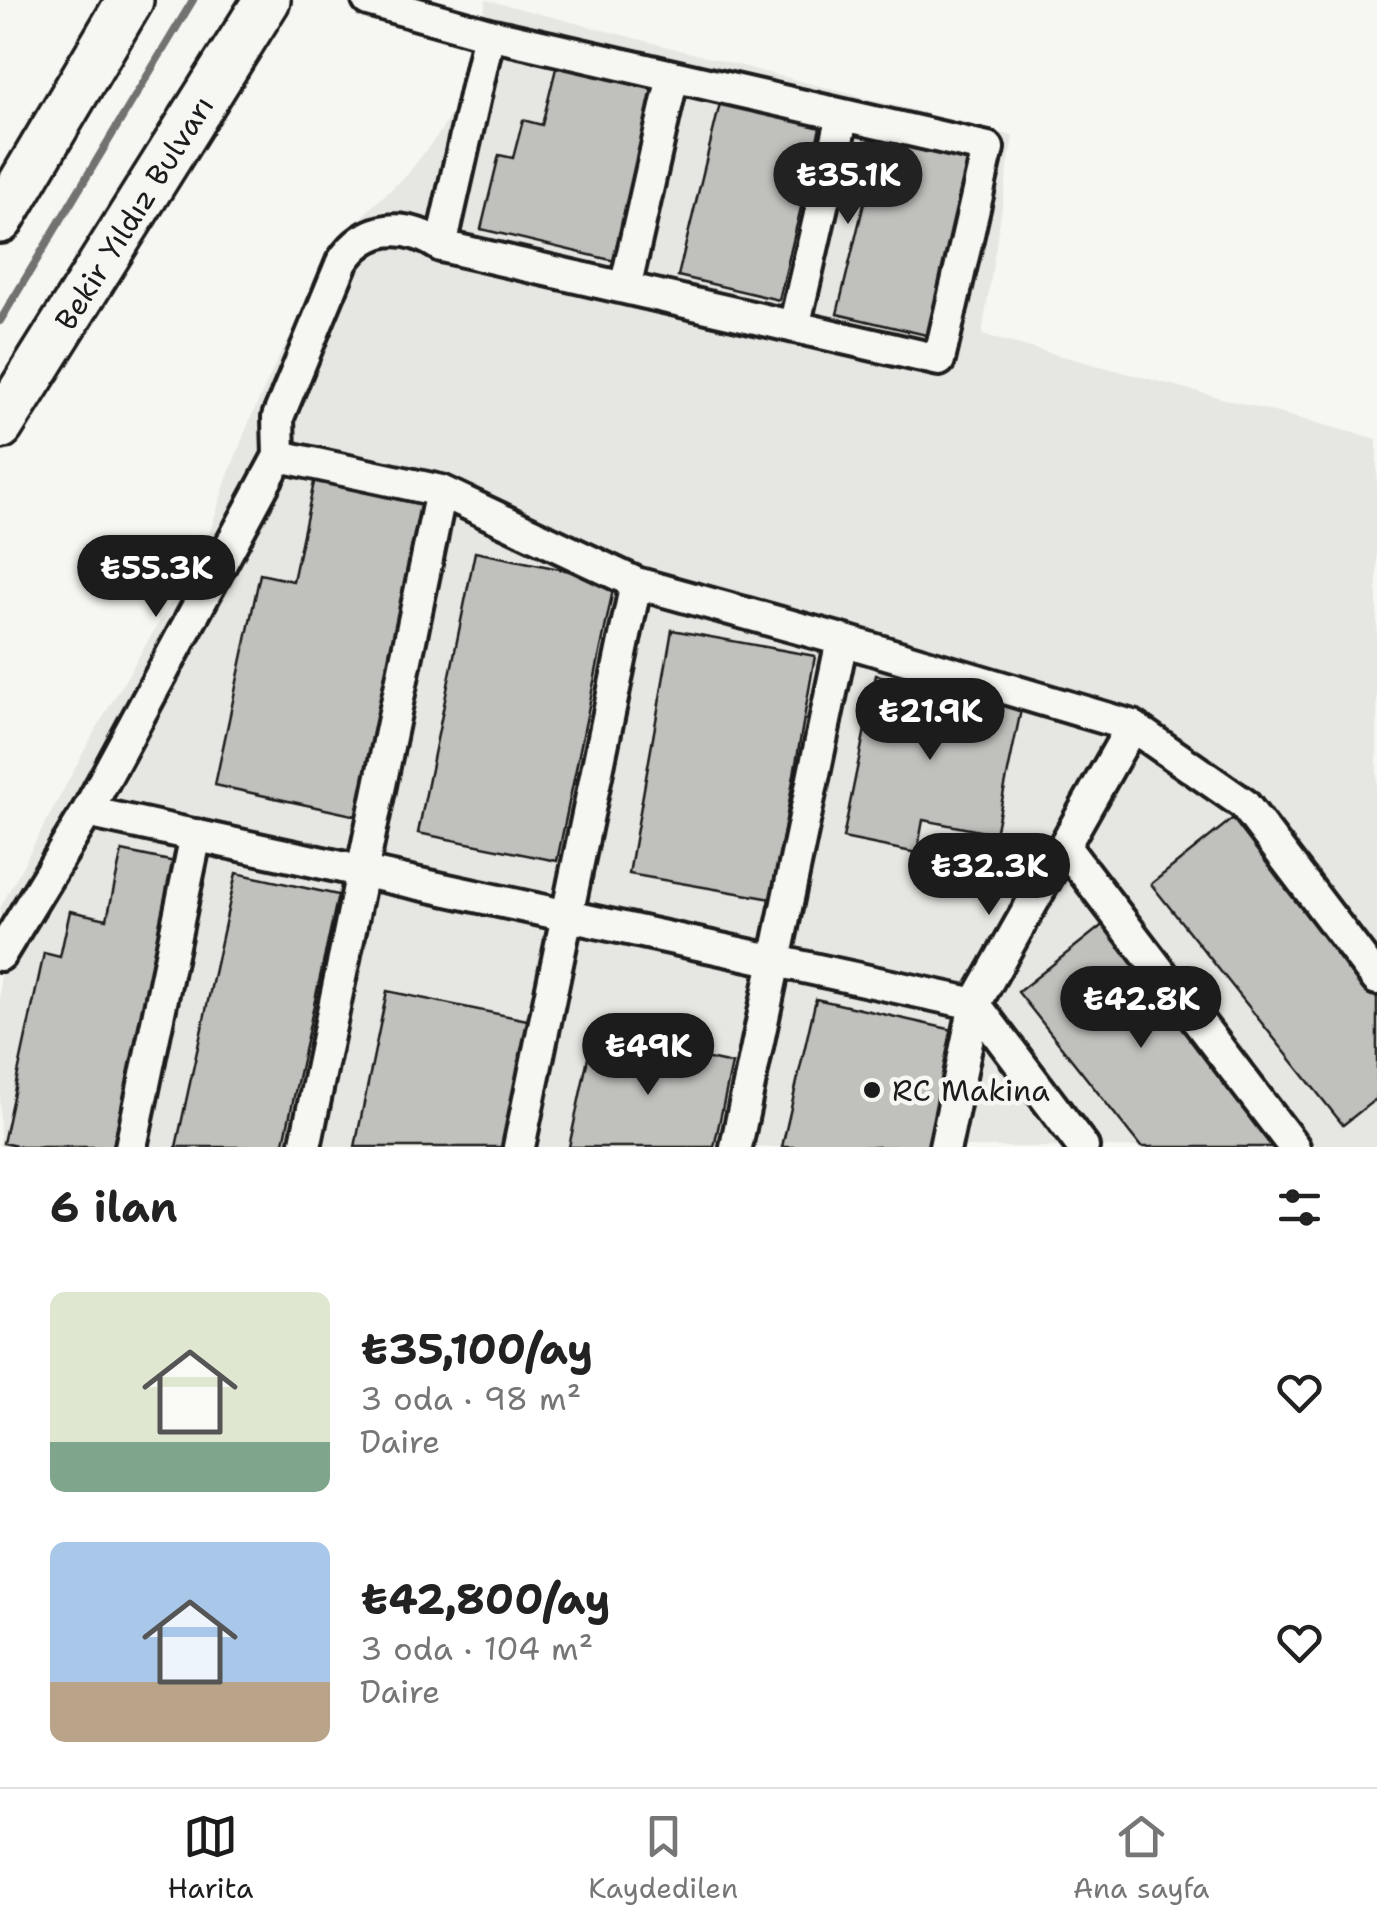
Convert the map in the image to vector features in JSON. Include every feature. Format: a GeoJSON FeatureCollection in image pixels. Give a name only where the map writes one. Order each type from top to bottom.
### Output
{"type":"FeatureCollection","features":[{"type":"Feature","properties":{"kind":"main road"},"geometry":{"type":"LineString","coordinates":[[0,220],[130,0]]}},
{"type":"Feature","properties":{"kind":"main road","name":"Bekir Yıldız Bulvarı"},"geometry":{"type":"LineString","coordinates":[[0,426],[267,0]]}},
{"type":"Feature","properties":{"kind":"street"},"geometry":{"type":"LineString","coordinates":[[0,955],[87,812],[278,456],[278,417],[337,273],[349,252],[370,236],[384,231],[414,232],[441,246],[939,360],[988,148],[489,34],[368,0]]}},
{"type":"Feature","properties":{"kind":"street"},"geometry":{"type":"LineString","coordinates":[[441,246],[489,34]]}},
{"type":"Feature","properties":{"kind":"street"},"geometry":{"type":"LineString","coordinates":[[624,288],[673,76]]}},
{"type":"Feature","properties":{"kind":"street"},"geometry":{"type":"LineString","coordinates":[[794,326],[843,115]]}},
{"type":"Feature","properties":{"kind":"street"},"geometry":{"type":"LineString","coordinates":[[278,456],[442,492],[636,583],[1132,726],[1244,804],[1377,979]]}},
{"type":"Feature","properties":{"kind":"street"},"geometry":{"type":"LineString","coordinates":[[305,1147],[442,492]]}},
{"type":"Feature","properties":{"kind":"street"},"geometry":{"type":"LineString","coordinates":[[518,1147],[636,583]]}},
{"type":"Feature","properties":{"kind":"street"},"geometry":{"type":"LineString","coordinates":[[736,1147],[842,640]]}},
{"type":"Feature","properties":{"kind":"street"},"geometry":{"type":"LineString","coordinates":[[945,1147],[975,1004],[1132,726]]}},
{"type":"Feature","properties":{"kind":"street"},"geometry":{"type":"LineString","coordinates":[[87,812],[975,1004],[1083,1147]]}},
{"type":"Feature","properties":{"kind":"street"},"geometry":{"type":"LineString","coordinates":[[131,1147],[196,835]]}},
{"type":"Feature","properties":{"kind":"street"},"geometry":{"type":"LineString","coordinates":[[1064,846],[1294,1147]]}},
{"type":"Feature","properties":{"kind":"shaded area"},"geometry":{"type":"Polygon","coordinates":[[[486,0],[1013,136],[982,335],[1377,439],[1377,1147],[0,1147],[0,908],[96,729],[207,541],[249,422],[304,309],[366,212],[407,175],[455,106],[477,52],[486,0]]]}},
{"type":"Feature","properties":{"kind":"building"},"geometry":{"type":"Polygon","coordinates":[[[560,52],[664,77],[619,262],[481,229],[499,155],[513,158],[523,120],[542,125],[560,52]]]}},
{"type":"Feature","properties":{"kind":"building"},"geometry":{"type":"Polygon","coordinates":[[[723,91],[823,115],[779,300],[678,276],[723,91]]]}},
{"type":"Feature","properties":{"kind":"building"},"geometry":{"type":"Polygon","coordinates":[[[882,129],[984,153],[939,338],[837,314],[882,129]]]}},
{"type":"Feature","properties":{"kind":"building"},"geometry":{"type":"Polygon","coordinates":[[[316,473],[426,496],[357,816],[215,785],[260,574],[293,581],[316,473]]]}},
{"type":"Feature","properties":{"kind":"building"},"geometry":{"type":"Polygon","coordinates":[[[475,552],[615,580],[557,861],[418,833],[475,552]]]}},
{"type":"Feature","properties":{"kind":"building"},"geometry":{"type":"Polygon","coordinates":[[[672,630],[815,656],[772,899],[629,874],[672,630]]]}},
{"type":"Feature","properties":{"kind":"building"},"geometry":{"type":"Polygon","coordinates":[[[876,675],[1022,705],[995,834],[923,820],[917,853],[843,838],[876,675]]]}},
{"type":"Feature","properties":{"kind":"building"},"geometry":{"type":"Polygon","coordinates":[[[1237,815],[1377,991],[1377,1098],[1343,1125],[1151,884],[1237,815]]]}},
{"type":"Feature","properties":{"kind":"building"},"geometry":{"type":"Polygon","coordinates":[[[122,851],[175,862],[113,1147],[21,1147],[3,1143],[44,953],[60,957],[70,911],[107,919],[122,851]]]}},
{"type":"Feature","properties":{"kind":"building"},"geometry":{"type":"Polygon","coordinates":[[[236,873],[338,895],[283,1147],[176,1147],[236,873]]]}},
{"type":"Feature","properties":{"kind":"building"},"geometry":{"type":"Polygon","coordinates":[[[1105,923],[1284,1147],[1141,1147],[1018,992],[1105,923]]]}},
{"type":"Feature","properties":{"kind":"building"},"geometry":{"type":"Polygon","coordinates":[[[387,991],[532,1021],[506,1147],[355,1147],[387,991]]]}},
{"type":"Feature","properties":{"kind":"building","name":"RC Makina"},"geometry":{"type":"Polygon","coordinates":[[[816,999],[962,1032],[935,1147],[782,1147],[816,999]]]}},
{"type":"Feature","properties":{"kind":"building"},"geometry":{"type":"Polygon","coordinates":[[[593,1034],[732,1064],[714,1147],[569,1147],[593,1034]]]}},
{"type":"Feature","properties":{"kind":"waterway"},"geometry":{"type":"LineString","coordinates":[[0,321],[193,0]]}},
{"type":"Feature","properties":{"kind":"place","name":"RC Makina"},"geometry":{"type":"Point","coordinates":[872,1090]}}]}
